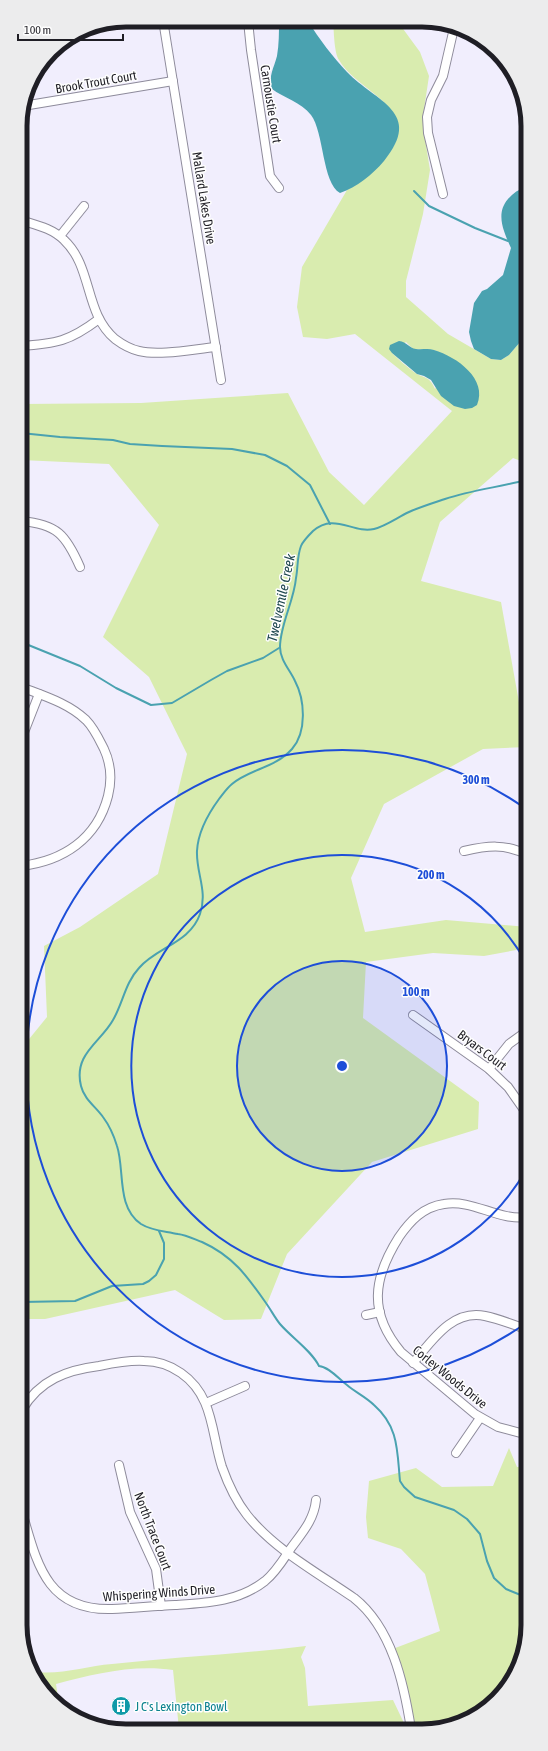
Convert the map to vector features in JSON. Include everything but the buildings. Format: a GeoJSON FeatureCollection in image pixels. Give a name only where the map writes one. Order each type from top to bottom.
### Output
{"type":"FeatureCollection","features":[{"type":"Feature","properties":{"kind":"street","name":"Mallard Lakes Drive"},"geometry":{"type":"LineString","coordinates":[[164,27],[221,380]]}},
{"type":"Feature","properties":{"kind":"street","name":"Carnoustie Court"},"geometry":{"type":"LineString","coordinates":[[249,27],[270,176],[279,188]]}},
{"type":"Feature","properties":{"kind":"street"},"geometry":{"type":"LineString","coordinates":[[443,194],[428,133],[428,117],[431,100],[443,76],[453,32]]}},
{"type":"Feature","properties":{"kind":"street","name":"Brook Trout Court"},"geometry":{"type":"LineString","coordinates":[[29,105],[173,81]]}},
{"type":"Feature","properties":{"kind":"street"},"geometry":{"type":"LineString","coordinates":[[60,236],[84,206]]}},
{"type":"Feature","properties":{"kind":"street"},"geometry":{"type":"LineString","coordinates":[[27,222],[44,227],[60,236],[70,246],[78,258],[99,319],[112,336],[124,346],[137,351],[152,353],[216,347]]}},
{"type":"Feature","properties":{"kind":"street"},"geometry":{"type":"LineString","coordinates":[[27,346],[46,345],[60,342],[80,333],[99,319]]}},
{"type":"Feature","properties":{"kind":"street"},"geometry":{"type":"LineString","coordinates":[[27,522],[44,525],[55,529],[70,545],[80,567]]}},
{"type":"Feature","properties":{"kind":"street"},"geometry":{"type":"LineString","coordinates":[[27,689],[61,703],[75,711],[87,721],[97,734],[107,756],[110,772],[110,788],[104,810],[98,823],[88,836],[69,851],[55,858],[27,865]]}},
{"type":"Feature","properties":{"kind":"street"},"geometry":{"type":"LineString","coordinates":[[27,725],[39,694]]}},
{"type":"Feature","properties":{"kind":"street"},"geometry":{"type":"LineString","coordinates":[[464,851],[499,846],[521,853]]}},
{"type":"Feature","properties":{"kind":"street","name":"Bryars Court"},"geometry":{"type":"LineString","coordinates":[[413,1015],[489,1069],[508,1087],[521,1105]]}},
{"type":"Feature","properties":{"kind":"street"},"geometry":{"type":"LineString","coordinates":[[489,1069],[509,1044],[521,1035]]}},
{"type":"Feature","properties":{"kind":"street","name":"Corley Woods Drive"},"geometry":{"type":"LineString","coordinates":[[521,1217],[508,1218],[458,1203],[438,1205],[420,1214],[405,1228],[388,1253],[379,1278],[378,1292],[380,1312],[392,1341],[413,1363],[480,1418],[498,1427],[521,1433]]}},
{"type":"Feature","properties":{"kind":"street"},"geometry":{"type":"LineString","coordinates":[[366,1315],[380,1312]]}},
{"type":"Feature","properties":{"kind":"street"},"geometry":{"type":"LineString","coordinates":[[413,1363],[447,1326],[465,1317],[485,1316],[521,1326]]}},
{"type":"Feature","properties":{"kind":"street"},"geometry":{"type":"LineString","coordinates":[[27,1401],[44,1384],[67,1372],[110,1364],[144,1361],[161,1364],[178,1371],[192,1381],[206,1403],[212,1418],[222,1467],[236,1499],[245,1513],[262,1532],[288,1553],[354,1598],[373,1616],[381,1630],[398,1669],[410,1724]]}},
{"type":"Feature","properties":{"kind":"street"},"geometry":{"type":"LineString","coordinates":[[206,1403],[245,1386]]}},
{"type":"Feature","properties":{"kind":"street"},"geometry":{"type":"LineString","coordinates":[[456,1453],[480,1418]]}},
{"type":"Feature","properties":{"kind":"street","name":"North Trace Court"},"geometry":{"type":"LineString","coordinates":[[119,1465],[130,1512],[156,1569],[161,1606]]}},
{"type":"Feature","properties":{"kind":"street","name":"Whispering Winds Drive"},"geometry":{"type":"LineString","coordinates":[[27,1527],[41,1570],[50,1584],[66,1598],[86,1607],[103,1609],[217,1602],[243,1594],[265,1581],[282,1563],[310,1522],[316,1500]]}},
{"type":"Feature","properties":{"kind":"green space"},"geometry":{"type":"Polygon","coordinates":[[[333,27],[402,27],[420,52],[429,76],[423,116],[430,170],[423,214],[406,281],[406,297],[448,334],[491,359],[501,360],[509,355],[521,341],[521,461],[513,458],[440,522],[421,581],[501,602],[521,714],[521,747],[483,749],[384,804],[351,878],[365,932],[446,920],[521,926],[521,949],[484,956],[433,953],[366,962],[363,1018],[479,1102],[478,1129],[372,1162],[287,1254],[261,1319],[224,1320],[175,1290],[45,1319],[27,1319],[27,1042],[47,1017],[44,946],[80,927],[158,874],[187,754],[149,677],[103,637],[159,525],[109,464],[27,460],[27,404],[141,403],[288,393],[329,472],[364,505],[452,411],[355,334],[327,339],[303,337],[297,307],[302,267],[347,190],[364,178],[381,162],[390,152],[397,136],[398,123],[392,112],[383,101],[348,71],[337,57],[333,27]],[[406,342],[392,353],[414,372],[431,381],[435,389],[452,359],[434,350],[413,349],[406,342]]]}},
{"type":"Feature","properties":{"kind":"green space"},"geometry":{"type":"Polygon","coordinates":[[[509,1448],[517,1467],[521,1467],[521,1632],[516,1657],[508,1675],[496,1690],[482,1704],[472,1711],[454,1719],[441,1722],[410,1724],[390,1650],[440,1631],[425,1574],[401,1549],[368,1538],[366,1517],[369,1481],[416,1468],[442,1487],[493,1486],[509,1448]]]}},
{"type":"Feature","properties":{"kind":"green space"},"geometry":{"type":"Polygon","coordinates":[[[306,1646],[301,1657],[305,1668],[308,1706],[393,1700],[403,1724],[178,1724],[173,1670],[158,1668],[129,1669],[84,1677],[56,1684],[58,1697],[39,1672],[55,1672],[160,1659],[306,1646]]]}},
{"type":"Feature","properties":{"kind":"water"},"geometry":{"type":"Polygon","coordinates":[[[279,27],[312,27],[326,48],[347,72],[382,100],[398,119],[399,131],[395,144],[384,161],[364,180],[340,193],[334,187],[330,179],[318,133],[311,115],[297,103],[272,89],[271,76],[278,52],[279,27]]]}},
{"type":"Feature","properties":{"kind":"water"},"geometry":{"type":"Polygon","coordinates":[[[521,189],[521,341],[509,355],[501,360],[491,359],[474,349],[469,332],[474,303],[482,291],[487,289],[503,275],[511,248],[502,223],[502,211],[504,205],[510,197],[521,189]]]}},
{"type":"Feature","properties":{"kind":"water"},"geometry":{"type":"Polygon","coordinates":[[[399,341],[414,348],[430,349],[443,353],[461,364],[468,370],[478,386],[479,395],[477,405],[472,408],[465,409],[454,406],[441,396],[431,380],[417,374],[392,353],[389,349],[390,345],[399,341]]]}},
{"type":"Feature","properties":{"kind":"waterway"},"geometry":{"type":"LineString","coordinates":[[414,191],[429,206],[475,228],[508,241]]}},
{"type":"Feature","properties":{"kind":"waterway"},"geometry":{"type":"LineString","coordinates":[[27,434],[113,440],[130,444],[232,449],[265,455],[287,466],[310,485],[330,524]]}},
{"type":"Feature","properties":{"kind":"waterway","name":"Twelvemile Creek"},"geometry":{"type":"LineString","coordinates":[[521,481],[465,493],[445,499],[413,510],[383,526],[374,529],[366,530],[336,523],[328,523],[313,531],[302,544],[298,558],[295,587],[282,630],[280,647],[283,661],[295,681],[301,697],[303,716],[297,742],[292,749],[278,760],[232,784],[225,791],[207,817],[199,837],[197,851],[203,898],[200,914],[189,932],[146,961],[134,974],[113,1020],[84,1057],[80,1075],[81,1086],[87,1099],[105,1120],[117,1146],[125,1198],[133,1217],[141,1224],[150,1228],[184,1235],[202,1242],[231,1260],[246,1276],[280,1324],[306,1349],[316,1360],[319,1366],[330,1371],[350,1388],[371,1402],[382,1413],[388,1422],[395,1440],[400,1481],[404,1487],[415,1497],[454,1510],[467,1519],[480,1534],[487,1561],[494,1578],[506,1589],[521,1595]]}},
{"type":"Feature","properties":{"kind":"waterway"},"geometry":{"type":"LineString","coordinates":[[27,644],[80,666],[116,688],[151,705],[172,703],[227,671],[263,658],[279,648]]}},
{"type":"Feature","properties":{"kind":"waterway","name":"Twelvemile Creek"},"geometry":{"type":"LineString","coordinates":[[27,1302],[75,1301],[112,1286],[143,1284],[149,1281],[156,1275],[164,1259],[164,1243],[159,1231]]}},
{"type":"Feature","properties":{"kind":"place","name":"J C's Lexington Bowl"},"geometry":{"type":"Point","coordinates":[121,1706]}}]}
